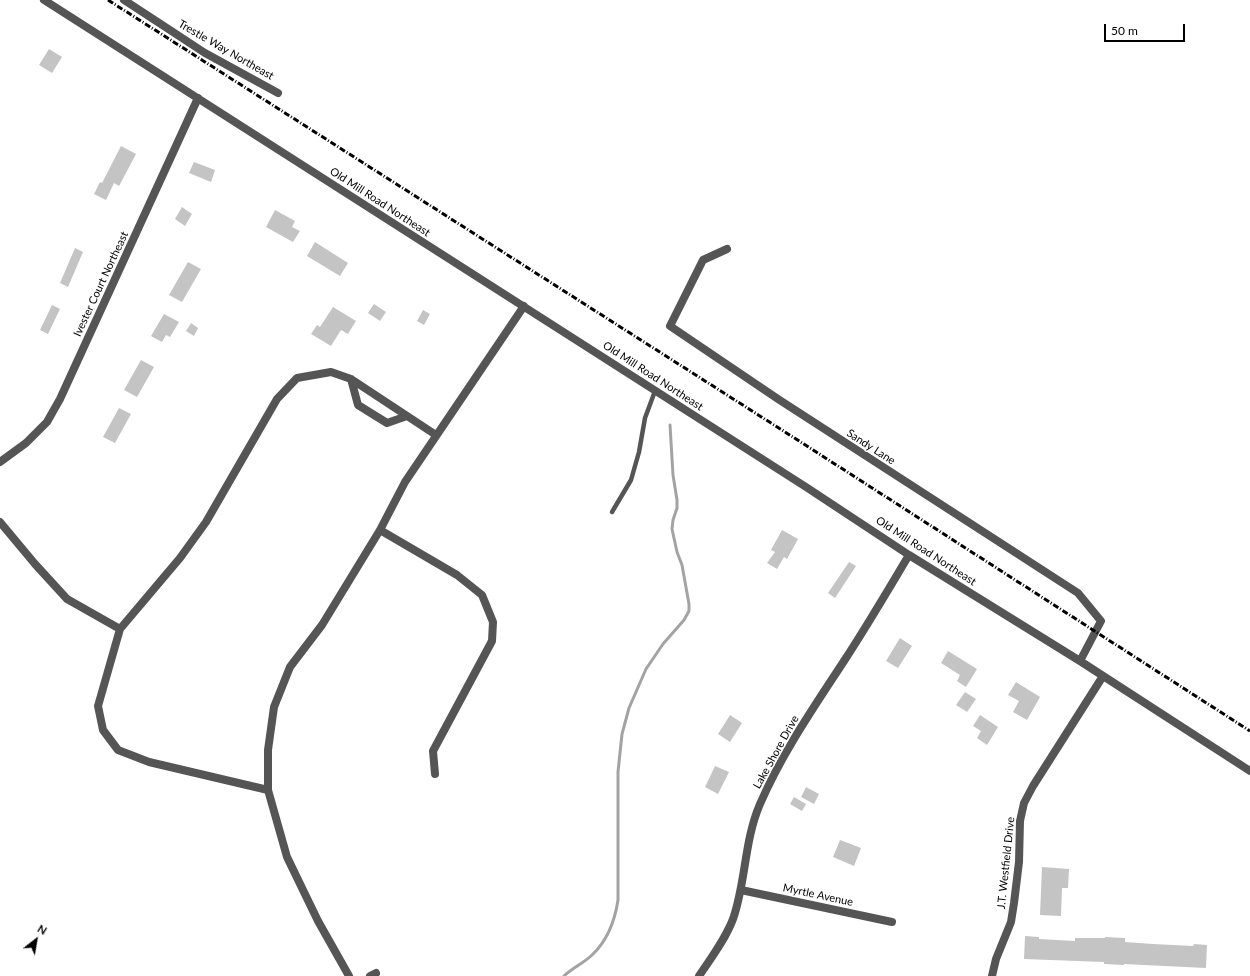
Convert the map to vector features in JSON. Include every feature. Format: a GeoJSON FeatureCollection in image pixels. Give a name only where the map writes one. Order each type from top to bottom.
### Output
{"type":"FeatureCollection","features":[{"type":"Feature","properties":{"kind":"street","name":"Old Mill Road Northeast"},"geometry":{"type":"LineString","coordinates":[[44,0],[524,306],[909,555],[1080,661],[1250,771]]}},
{"type":"Feature","properties":{"kind":"street","name":"Trestle Way Northeast"},"geometry":{"type":"LineString","coordinates":[[124,0],[205,53],[278,93]]}},
{"type":"Feature","properties":{"kind":"street","name":"Ivester Court Northeast"},"geometry":{"type":"LineString","coordinates":[[0,462],[26,442],[47,422],[60,399],[198,98]]}},
{"type":"Feature","properties":{"kind":"street","name":"Sandy Lane"},"geometry":{"type":"LineString","coordinates":[[727,249],[703,260],[670,326],[778,399],[1078,593],[1101,621],[1080,661]]}},
{"type":"Feature","properties":{"kind":"street"},"geometry":{"type":"LineString","coordinates":[[349,976],[318,921],[287,857],[268,790],[268,750],[274,707],[290,667],[322,625],[380,530],[405,482],[524,306]]}},
{"type":"Feature","properties":{"kind":"street"},"geometry":{"type":"LineString","coordinates":[[268,790],[148,762],[118,750],[103,730],[98,706],[120,629],[180,558],[206,522],[277,399],[297,378],[330,372],[351,379],[436,435]]}},
{"type":"Feature","properties":{"kind":"street"},"geometry":{"type":"LineString","coordinates":[[351,379],[358,405],[387,423],[407,416]]}},
{"type":"Feature","properties":{"kind":"street"},"geometry":{"type":"LineString","coordinates":[[0,522],[67,598],[120,629]]}},
{"type":"Feature","properties":{"kind":"street"},"geometry":{"type":"LineString","coordinates":[[380,530],[457,575],[482,595],[493,622],[492,641],[433,751],[435,774]]}},
{"type":"Feature","properties":{"kind":"street","name":"Lake Shore Drive"},"geometry":{"type":"LineString","coordinates":[[699,976],[720,946],[732,920],[741,890],[748,843],[760,806],[774,775],[796,734],[855,644],[909,555]]}},
{"type":"Feature","properties":{"kind":"street","name":"J.T. Westfield Drive"},"geometry":{"type":"LineString","coordinates":[[992,976],[996,959],[1011,922],[1019,862],[1020,821],[1024,803],[1033,786],[1103,676]]}},
{"type":"Feature","properties":{"kind":"street","name":"Myrtle Avenue"},"geometry":{"type":"LineString","coordinates":[[741,890],[892,922]]}},
{"type":"Feature","properties":{"kind":"lane"},"geometry":{"type":"LineString","coordinates":[[612,512],[631,480],[639,452],[645,418],[655,391]]}},
{"type":"Feature","properties":{"kind":"building"},"geometry":{"type":"Polygon","coordinates":[[[49,49],[62,57],[52,73],[39,65],[49,49]]]}},
{"type":"Feature","properties":{"kind":"building"},"geometry":{"type":"Polygon","coordinates":[[[121,146],[136,154],[119,186],[114,183],[106,200],[94,194],[100,182],[102,183],[121,146]]]}},
{"type":"Feature","properties":{"kind":"building"},"geometry":{"type":"Polygon","coordinates":[[[194,162],[215,170],[211,182],[189,173],[194,162]]]}},
{"type":"Feature","properties":{"kind":"building"},"geometry":{"type":"Polygon","coordinates":[[[182,207],[192,214],[185,226],[175,219],[182,207]]]}},
{"type":"Feature","properties":{"kind":"building"},"geometry":{"type":"Polygon","coordinates":[[[275,210],[295,221],[292,227],[300,231],[293,242],[266,227],[275,210]]]}},
{"type":"Feature","properties":{"kind":"building"},"geometry":{"type":"Polygon","coordinates":[[[315,242],[348,263],[340,276],[307,256],[315,242]]]}},
{"type":"Feature","properties":{"kind":"building"},"geometry":{"type":"Polygon","coordinates":[[[75,248],[83,252],[68,287],[60,283],[75,248]]]}},
{"type":"Feature","properties":{"kind":"building"},"geometry":{"type":"Polygon","coordinates":[[[188,262],[201,269],[182,302],[169,295],[188,262]]]}},
{"type":"Feature","properties":{"kind":"building"},"geometry":{"type":"Polygon","coordinates":[[[374,304],[386,312],[380,321],[368,313],[374,304]]]}},
{"type":"Feature","properties":{"kind":"building"},"geometry":{"type":"Polygon","coordinates":[[[52,305],[60,309],[48,334],[40,330],[52,305]]]}},
{"type":"Feature","properties":{"kind":"building"},"geometry":{"type":"Polygon","coordinates":[[[333,307],[356,321],[348,334],[341,330],[331,346],[311,334],[317,325],[320,327],[333,307]]]}},
{"type":"Feature","properties":{"kind":"building"},"geometry":{"type":"Polygon","coordinates":[[[423,310],[430,314],[424,325],[417,321],[423,310]]]}},
{"type":"Feature","properties":{"kind":"building"},"geometry":{"type":"Polygon","coordinates":[[[164,314],[179,322],[170,337],[166,335],[162,342],[151,336],[164,314]]]}},
{"type":"Feature","properties":{"kind":"building"},"geometry":{"type":"Polygon","coordinates":[[[191,323],[198,328],[194,336],[186,331],[191,323]]]}},
{"type":"Feature","properties":{"kind":"building"},"geometry":{"type":"Polygon","coordinates":[[[141,360],[154,367],[137,397],[124,390],[141,360]]]}},
{"type":"Feature","properties":{"kind":"building"},"geometry":{"type":"Polygon","coordinates":[[[119,408],[131,414],[115,443],[103,437],[119,408]]]}},
{"type":"Feature","properties":{"kind":"building"},"geometry":{"type":"Polygon","coordinates":[[[782,530],[798,539],[787,559],[784,557],[777,569],[767,563],[775,552],[771,550],[782,530]]]}},
{"type":"Feature","properties":{"kind":"building"},"geometry":{"type":"Polygon","coordinates":[[[849,562],[856,566],[835,598],[828,593],[849,562]]]}},
{"type":"Feature","properties":{"kind":"building"},"geometry":{"type":"Polygon","coordinates":[[[900,638],[912,646],[898,668],[886,661],[900,638]]]}},
{"type":"Feature","properties":{"kind":"building"},"geometry":{"type":"Polygon","coordinates":[[[948,651],[977,669],[966,687],[957,681],[960,675],[941,663],[948,651]]]}},
{"type":"Feature","properties":{"kind":"building"},"geometry":{"type":"Polygon","coordinates":[[[1016,682],[1040,697],[1027,720],[1013,712],[1019,701],[1008,695],[1016,682]]]}},
{"type":"Feature","properties":{"kind":"building"},"geometry":{"type":"Polygon","coordinates":[[[965,692],[976,699],[967,712],[956,705],[965,692]]]}},
{"type":"Feature","properties":{"kind":"building"},"geometry":{"type":"Polygon","coordinates":[[[730,715],[742,723],[730,742],[718,734],[730,715]]]}},
{"type":"Feature","properties":{"kind":"building"},"geometry":{"type":"Polygon","coordinates":[[[980,715],[998,727],[987,745],[977,738],[981,731],[973,726],[980,715]]]}},
{"type":"Feature","properties":{"kind":"building"},"geometry":{"type":"Polygon","coordinates":[[[715,766],[729,772],[718,794],[705,787],[715,766]]]}},
{"type":"Feature","properties":{"kind":"building"},"geometry":{"type":"Polygon","coordinates":[[[806,787],[819,794],[814,804],[801,797],[806,787]]]}},
{"type":"Feature","properties":{"kind":"building"},"geometry":{"type":"Polygon","coordinates":[[[794,797],[806,804],[802,811],[790,804],[794,797]]]}},
{"type":"Feature","properties":{"kind":"building"},"geometry":{"type":"Polygon","coordinates":[[[840,840],[861,848],[854,866],[833,857],[840,840]]]}},
{"type":"Feature","properties":{"kind":"building"},"geometry":{"type":"Polygon","coordinates":[[[1042,867],[1069,869],[1068,888],[1062,888],[1061,916],[1040,915],[1042,867]]]}},
{"type":"Feature","properties":{"kind":"building"},"geometry":{"type":"Polygon","coordinates":[[[1025,936],[1039,937],[1039,939],[1075,941],[1075,938],[1105,937],[1125,938],[1125,942],[1193,946],[1194,944],[1207,945],[1206,968],[1024,959],[1025,936]]]}},
{"type":"Feature","properties":{"kind":"waterway"},"geometry":{"type":"LineString","coordinates":[[564,976],[589,958],[602,943],[610,930],[618,900],[618,772],[622,734],[629,708],[646,669],[663,644],[684,620],[689,611],[682,565],[677,552],[672,529],[677,508],[677,500],[673,475],[670,425]]}},
{"type":"Feature","properties":{"kind":"railway"},"geometry":{"type":"LineString","coordinates":[[108,0],[1250,731]]}}]}
